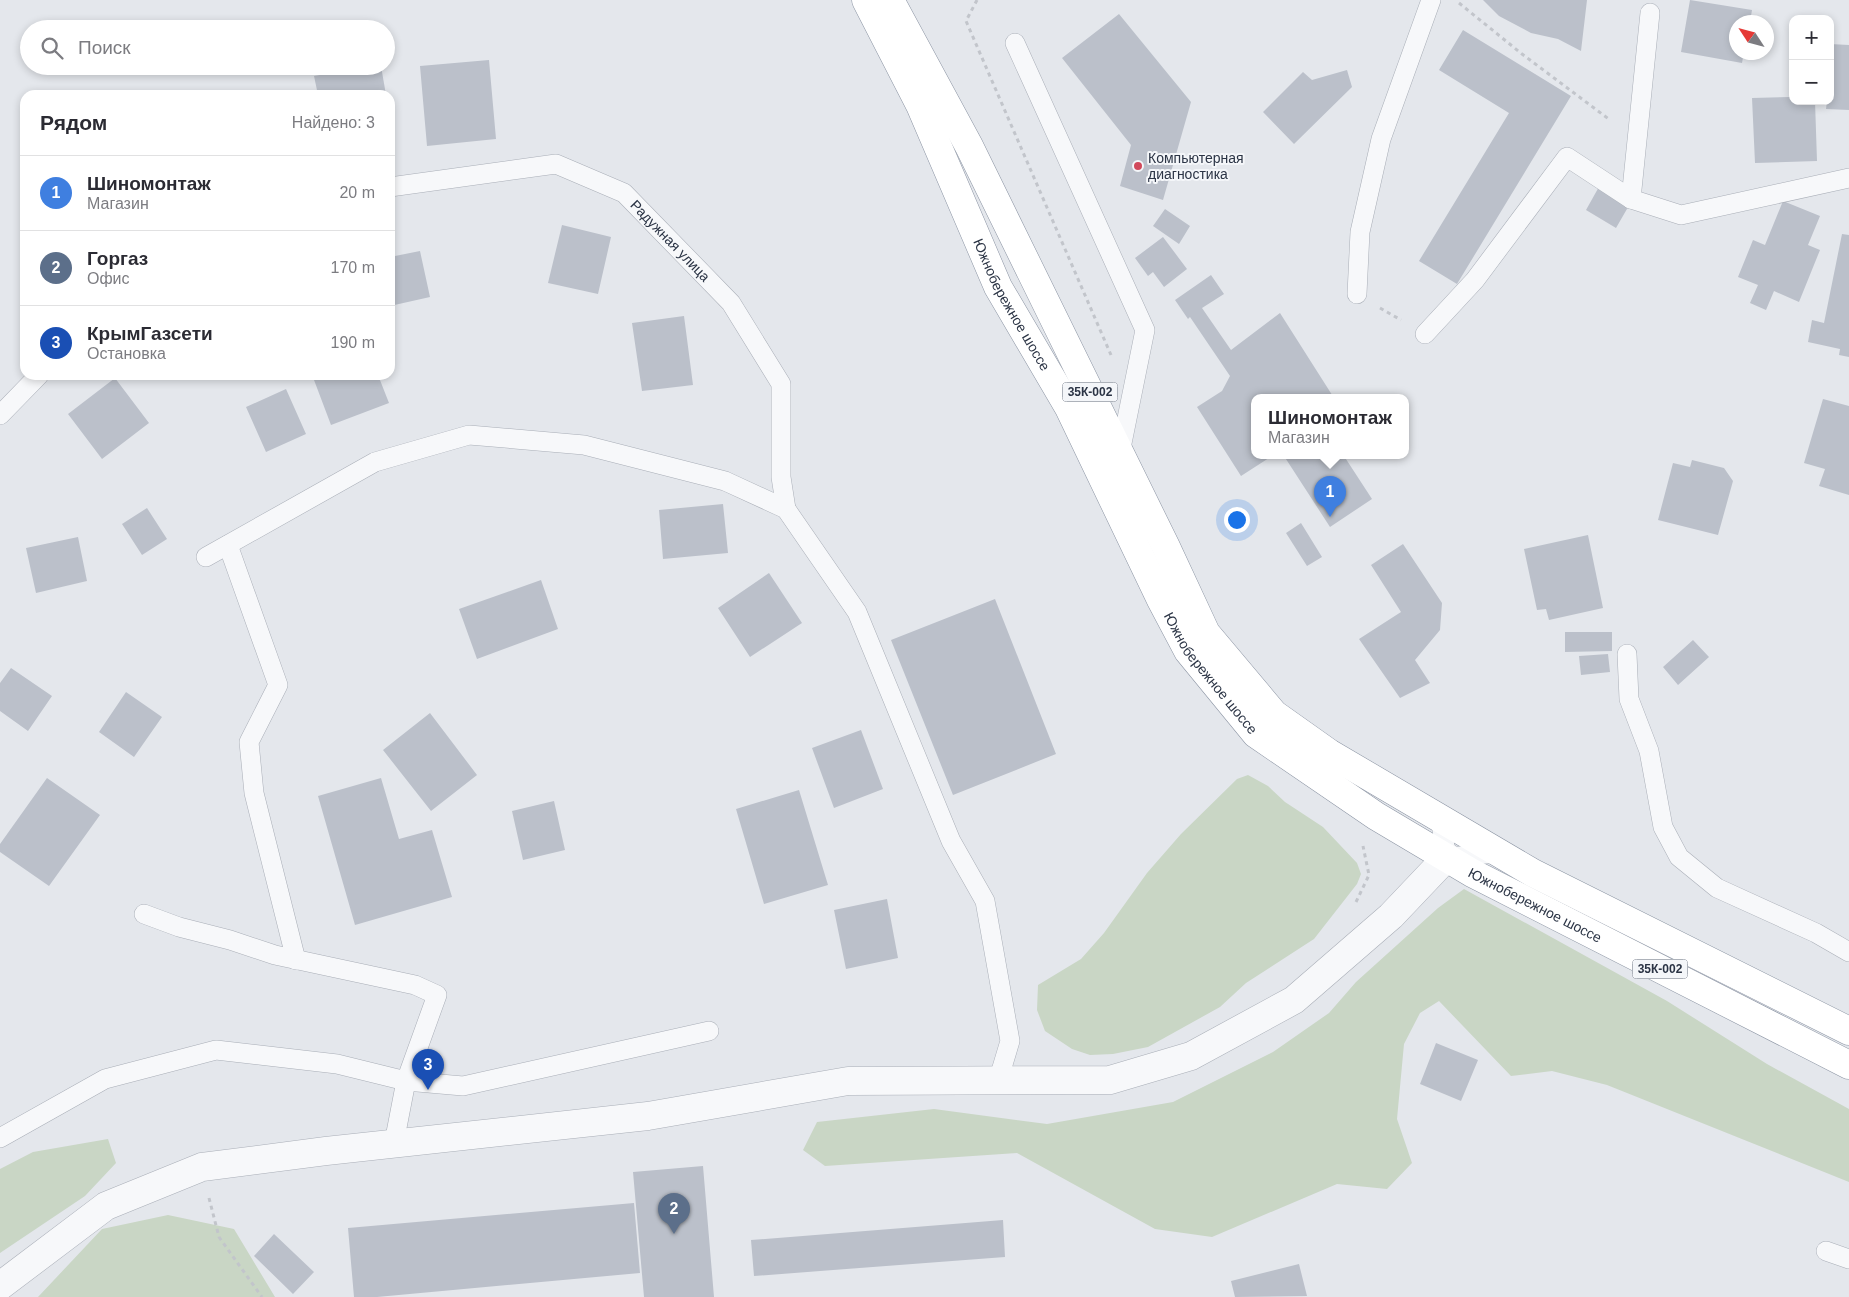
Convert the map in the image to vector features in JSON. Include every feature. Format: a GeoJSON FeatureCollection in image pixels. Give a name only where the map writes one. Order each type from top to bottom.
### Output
{"type":"FeatureCollection","features":[{"type":"Feature","properties":{"kind":"highway","name":"Южнобережное шоссе"},"geometry":{"type":"LineString","coordinates":[[866,0],[920,105],[998,287],[1070,408],[1161,600],[1188,650],[1256,734],[1376,816],[1472,872],[1849,1064]]}},
{"type":"Feature","properties":{"kind":"highway","name":"Южнобережное шоссе"},"geometry":{"type":"LineString","coordinates":[[890,0],[969,146],[1206,633],[1274,714],[1329,753],[1533,873],[1849,1031]]}},
{"type":"Feature","properties":{"kind":"street"},"geometry":{"type":"LineString","coordinates":[[0,1286],[106,1206],[202,1167],[394,1143],[648,1116],[848,1081],[1110,1080],[1192,1056],[1294,1000],[1392,916],[1447,858]]}},
{"type":"Feature","properties":{"kind":"lane"},"geometry":{"type":"LineString","coordinates":[[1357,294],[1360,232],[1381,139],[1431,0]]}},
{"type":"Feature","properties":{"kind":"lane"},"geometry":{"type":"LineString","coordinates":[[1631,199],[1650,13]]}},
{"type":"Feature","properties":{"kind":"lane"},"geometry":{"type":"LineString","coordinates":[[1015,43],[1145,330],[1120,453]]}},
{"type":"Feature","properties":{"kind":"lane"},"geometry":{"type":"LineString","coordinates":[[1425,334],[1475,280],[1567,157],[1631,199],[1681,215],[1849,178]]}},
{"type":"Feature","properties":{"kind":"lane","name":"Радужная улица"},"geometry":{"type":"LineString","coordinates":[[395,186],[556,164],[624,193],[730,303],[781,384],[781,477],[786,509]]}},
{"type":"Feature","properties":{"kind":"lane"},"geometry":{"type":"LineString","coordinates":[[0,415],[34,380]]}},
{"type":"Feature","properties":{"kind":"lane"},"geometry":{"type":"LineString","coordinates":[[206,557],[375,462],[469,435],[584,445],[725,481],[786,509],[857,612],[951,841],[985,901],[1010,1042],[998,1081]]}},
{"type":"Feature","properties":{"kind":"lane"},"geometry":{"type":"LineString","coordinates":[[228,545],[278,685],[249,742],[254,793],[296,960]]}},
{"type":"Feature","properties":{"kind":"lane"},"geometry":{"type":"LineString","coordinates":[[1627,654],[1629,699],[1649,751],[1663,827],[1679,857],[1717,888],[1816,933],[1849,952]]}},
{"type":"Feature","properties":{"kind":"lane"},"geometry":{"type":"LineString","coordinates":[[1440,819],[1447,858],[1499,854]]}},
{"type":"Feature","properties":{"kind":"lane"},"geometry":{"type":"LineString","coordinates":[[144,914],[179,927],[230,940],[275,955],[415,985],[437,995],[406,1081],[394,1143]]}},
{"type":"Feature","properties":{"kind":"lane"},"geometry":{"type":"LineString","coordinates":[[0,1138],[106,1079],[216,1050],[337,1064],[406,1081],[463,1086],[708,1030]]}},
{"type":"Feature","properties":{"kind":"lane"},"geometry":{"type":"LineString","coordinates":[[1826,1251],[1849,1259]]}},
{"type":"Feature","properties":{"kind":"path"},"geometry":{"type":"LineString","coordinates":[[977,0],[966,22],[1111,356]]}},
{"type":"Feature","properties":{"kind":"path"},"geometry":{"type":"LineString","coordinates":[[1455,0],[1522,54],[1613,122]]}},
{"type":"Feature","properties":{"kind":"path"},"geometry":{"type":"LineString","coordinates":[[1357,294],[1425,334]]}},
{"type":"Feature","properties":{"kind":"path"},"geometry":{"type":"LineString","coordinates":[[1354,907],[1369,875]]}},
{"type":"Feature","properties":{"kind":"path"},"geometry":{"type":"LineString","coordinates":[[202,1167],[219,1237],[262,1297]]}},
{"type":"Feature","properties":{"kind":"green space"},"geometry":{"type":"Polygon","coordinates":[[[1248,775],[1268,786],[1285,802],[1323,827],[1357,863],[1361,874],[1357,884],[1314,939],[1246,983],[1220,1007],[1148,1047],[1113,1054],[1090,1055],[1072,1049],[1045,1031],[1037,1010],[1038,985],[1081,959],[1104,933],[1147,873],[1181,834],[1237,779],[1248,775]]]}},
{"type":"Feature","properties":{"kind":"green space"},"geometry":{"type":"Polygon","coordinates":[[[1464,889],[1667,1001],[1767,1064],[1849,1109],[1849,1182],[1607,1085],[1552,1071],[1511,1076],[1439,1001],[1420,1013],[1404,1044],[1397,1119],[1412,1163],[1387,1189],[1337,1184],[1212,1237],[1155,1229],[1017,1153],[825,1166],[803,1150],[817,1122],[934,1109],[1047,1124],[1173,1102],[1273,1052],[1329,1013],[1356,982],[1438,908],[1464,889]]]}},
{"type":"Feature","properties":{"kind":"green space"},"geometry":{"type":"Polygon","coordinates":[[[108,1139],[116,1163],[85,1196],[0,1253],[0,1169],[33,1152],[108,1139]]]}},
{"type":"Feature","properties":{"kind":"green space"},"geometry":{"type":"Polygon","coordinates":[[[168,1215],[234,1229],[275,1297],[38,1297],[102,1229],[168,1215]]]}},
{"type":"Feature","properties":{"kind":"building"},"geometry":{"type":"Polygon","coordinates":[[[1483,0],[1587,0],[1581,51],[1558,39],[1531,33],[1499,16],[1483,0]]]}},
{"type":"Feature","properties":{"kind":"building"},"geometry":{"type":"Polygon","coordinates":[[[1690,0],[1752,10],[1751,15],[1729,15],[1729,60],[1743,60],[1742,63],[1681,52],[1690,0]]]}},
{"type":"Feature","properties":{"kind":"building"},"geometry":{"type":"Polygon","coordinates":[[[1119,14],[1191,102],[1163,200],[1120,186],[1131,145],[1062,58],[1119,14]]]}},
{"type":"Feature","properties":{"kind":"building"},"geometry":{"type":"Polygon","coordinates":[[[1463,30],[1571,96],[1457,284],[1419,261],[1509,113],[1439,70],[1463,30]]]}},
{"type":"Feature","properties":{"kind":"building"},"geometry":{"type":"Polygon","coordinates":[[[1834,44],[1849,45],[1849,110],[1826,109],[1826,105],[1834,105],[1834,44]]]}},
{"type":"Feature","properties":{"kind":"building"},"geometry":{"type":"Polygon","coordinates":[[[489,60],[496,139],[427,146],[420,66],[489,60]]]}},
{"type":"Feature","properties":{"kind":"building"},"geometry":{"type":"Polygon","coordinates":[[[1347,70],[1352,87],[1294,144],[1263,112],[1303,72],[1312,80],[1347,70]]]}},
{"type":"Feature","properties":{"kind":"building"},"geometry":{"type":"Polygon","coordinates":[[[383,75],[385,90],[317,90],[314,76],[383,75]]]}},
{"type":"Feature","properties":{"kind":"building"},"geometry":{"type":"Polygon","coordinates":[[[1789,97],[1789,105],[1815,105],[1817,161],[1755,163],[1752,98],[1789,97]]]}},
{"type":"Feature","properties":{"kind":"building"},"geometry":{"type":"Polygon","coordinates":[[[1600,185],[1631,202],[1616,228],[1586,210],[1600,185]]]}},
{"type":"Feature","properties":{"kind":"building"},"geometry":{"type":"Polygon","coordinates":[[[1783,201],[1820,216],[1808,245],[1820,250],[1799,302],[1774,291],[1766,310],[1750,303],[1758,285],[1738,277],[1753,240],[1765,245],[1783,201]]]}},
{"type":"Feature","properties":{"kind":"building"},"geometry":{"type":"Polygon","coordinates":[[[1165,209],[1190,226],[1179,244],[1153,226],[1165,209]]]}},
{"type":"Feature","properties":{"kind":"building"},"geometry":{"type":"Polygon","coordinates":[[[562,225],[611,237],[598,294],[548,283],[562,225]]]}},
{"type":"Feature","properties":{"kind":"building"},"geometry":{"type":"Polygon","coordinates":[[[1842,234],[1849,235],[1849,357],[1839,355],[1840,349],[1808,342],[1812,320],[1824,323],[1842,234]]]}},
{"type":"Feature","properties":{"kind":"building"},"geometry":{"type":"Polygon","coordinates":[[[1163,237],[1187,269],[1164,287],[1153,272],[1148,276],[1135,258],[1163,237]]]}},
{"type":"Feature","properties":{"kind":"building"},"geometry":{"type":"Polygon","coordinates":[[[420,251],[430,297],[395,305],[395,256],[420,251]]]}},
{"type":"Feature","properties":{"kind":"building"},"geometry":{"type":"Polygon","coordinates":[[[1211,275],[1224,294],[1202,308],[1231,350],[1280,313],[1331,394],[1251,394],[1251,459],[1267,459],[1241,476],[1197,407],[1222,391],[1230,376],[1190,317],[1188,319],[1175,300],[1211,275]]]}},
{"type":"Feature","properties":{"kind":"building"},"geometry":{"type":"Polygon","coordinates":[[[684,316],[693,385],[642,391],[632,323],[684,316]]]}},
{"type":"Feature","properties":{"kind":"building"},"geometry":{"type":"Polygon","coordinates":[[[112,380],[117,380],[149,423],[102,459],[68,414],[112,380]]]}},
{"type":"Feature","properties":{"kind":"building"},"geometry":{"type":"Polygon","coordinates":[[[314,380],[380,380],[389,403],[331,425],[314,380]]]}},
{"type":"Feature","properties":{"kind":"building"},"geometry":{"type":"Polygon","coordinates":[[[286,389],[306,434],[266,452],[246,407],[286,389]]]}},
{"type":"Feature","properties":{"kind":"building"},"geometry":{"type":"Polygon","coordinates":[[[1823,399],[1849,406],[1849,495],[1819,486],[1825,469],[1804,463],[1823,399]]]}},
{"type":"Feature","properties":{"kind":"building"},"geometry":{"type":"Polygon","coordinates":[[[1286,459],[1346,459],[1372,499],[1330,527],[1286,459]]]}},
{"type":"Feature","properties":{"kind":"building"},"geometry":{"type":"Polygon","coordinates":[[[1692,460],[1724,468],[1733,481],[1718,535],[1658,520],[1673,463],[1690,467],[1692,460]]]}},
{"type":"Feature","properties":{"kind":"building"},"geometry":{"type":"Polygon","coordinates":[[[723,504],[728,553],[663,559],[659,510],[723,504]]]}},
{"type":"Feature","properties":{"kind":"building"},"geometry":{"type":"Polygon","coordinates":[[[147,508],[167,539],[142,555],[122,524],[147,508]]]}},
{"type":"Feature","properties":{"kind":"building"},"geometry":{"type":"Polygon","coordinates":[[[1301,523],[1322,557],[1307,566],[1286,533],[1301,523]]]}},
{"type":"Feature","properties":{"kind":"building"},"geometry":{"type":"Polygon","coordinates":[[[1588,535],[1603,608],[1549,620],[1546,609],[1537,610],[1524,549],[1588,535]]]}},
{"type":"Feature","properties":{"kind":"building"},"geometry":{"type":"Polygon","coordinates":[[[78,537],[87,581],[36,593],[26,548],[78,537]]]}},
{"type":"Feature","properties":{"kind":"building"},"geometry":{"type":"Polygon","coordinates":[[[1403,544],[1442,603],[1440,630],[1415,660],[1430,683],[1400,698],[1359,639],[1401,612],[1371,565],[1403,544]]]}},
{"type":"Feature","properties":{"kind":"building"},"geometry":{"type":"Polygon","coordinates":[[[769,573],[802,623],[750,657],[718,608],[769,573]]]}},
{"type":"Feature","properties":{"kind":"building"},"geometry":{"type":"Polygon","coordinates":[[[541,580],[558,629],[477,659],[459,609],[541,580]]]}},
{"type":"Feature","properties":{"kind":"building"},"geometry":{"type":"Polygon","coordinates":[[[995,599],[1056,754],[953,795],[891,640],[995,599]]]}},
{"type":"Feature","properties":{"kind":"building"},"geometry":{"type":"Polygon","coordinates":[[[1565,632],[1612,632],[1612,651],[1565,652],[1565,632]]]}},
{"type":"Feature","properties":{"kind":"building"},"geometry":{"type":"Polygon","coordinates":[[[1693,640],[1709,657],[1678,685],[1663,667],[1693,640]]]}},
{"type":"Feature","properties":{"kind":"building"},"geometry":{"type":"Polygon","coordinates":[[[1608,654],[1610,672],[1581,675],[1579,656],[1608,654]]]}},
{"type":"Feature","properties":{"kind":"building"},"geometry":{"type":"Polygon","coordinates":[[[11,668],[52,696],[28,731],[0,711],[0,683],[11,668]]]}},
{"type":"Feature","properties":{"kind":"building"},"geometry":{"type":"Polygon","coordinates":[[[126,692],[162,717],[134,757],[99,732],[126,692]]]}},
{"type":"Feature","properties":{"kind":"building"},"geometry":{"type":"Polygon","coordinates":[[[430,713],[477,775],[431,811],[383,750],[430,713]]]}},
{"type":"Feature","properties":{"kind":"building"},"geometry":{"type":"Polygon","coordinates":[[[861,730],[883,789],[834,808],[812,748],[861,730]]]}},
{"type":"Feature","properties":{"kind":"building"},"geometry":{"type":"Polygon","coordinates":[[[47,778],[100,815],[49,886],[0,852],[0,844],[47,778]]]}},
{"type":"Feature","properties":{"kind":"building"},"geometry":{"type":"Polygon","coordinates":[[[381,778],[399,839],[432,830],[452,897],[355,925],[318,796],[381,778]]]}},
{"type":"Feature","properties":{"kind":"building"},"geometry":{"type":"Polygon","coordinates":[[[799,790],[828,885],[764,904],[736,809],[799,790]]]}},
{"type":"Feature","properties":{"kind":"building"},"geometry":{"type":"Polygon","coordinates":[[[554,801],[565,850],[523,860],[512,811],[554,801]]]}},
{"type":"Feature","properties":{"kind":"building"},"geometry":{"type":"Polygon","coordinates":[[[887,899],[898,958],[846,969],[834,910],[887,899]]]}},
{"type":"Feature","properties":{"kind":"building"},"geometry":{"type":"Polygon","coordinates":[[[1436,1043],[1478,1060],[1461,1101],[1420,1084],[1436,1043]]]}},
{"type":"Feature","properties":{"kind":"building"},"geometry":{"type":"Polygon","coordinates":[[[703,1166],[714,1297],[644,1297],[633,1172],[703,1166]]]}},
{"type":"Feature","properties":{"kind":"building"},"geometry":{"type":"Polygon","coordinates":[[[634,1203],[640,1273],[377,1297],[354,1297],[348,1228],[634,1203]]]}},
{"type":"Feature","properties":{"kind":"building"},"geometry":{"type":"Polygon","coordinates":[[[1003,1220],[1005,1257],[754,1276],[751,1240],[1003,1220]]]}},
{"type":"Feature","properties":{"kind":"building"},"geometry":{"type":"Polygon","coordinates":[[[274,1234],[314,1272],[293,1294],[254,1256],[274,1234]]]}},
{"type":"Feature","properties":{"kind":"building"},"geometry":{"type":"Polygon","coordinates":[[[1299,1264],[1307,1296],[1235,1297],[1231,1281],[1299,1264]]]}},
{"type":"Feature","properties":{"kind":"place","name":"Компьютерная диагностика"},"geometry":{"type":"Point","coordinates":[1138,166]}},
{"type":"Feature","properties":{"kind":"place","name":"Шиномонтаж"},"geometry":{"type":"Point","coordinates":[1330,517]}},
{"type":"Feature","properties":{"kind":"place","name":"КрымГазсети"},"geometry":{"type":"Point","coordinates":[428,1090]}},
{"type":"Feature","properties":{"kind":"place","name":"Горгаз"},"geometry":{"type":"Point","coordinates":[674,1234]}}]}
